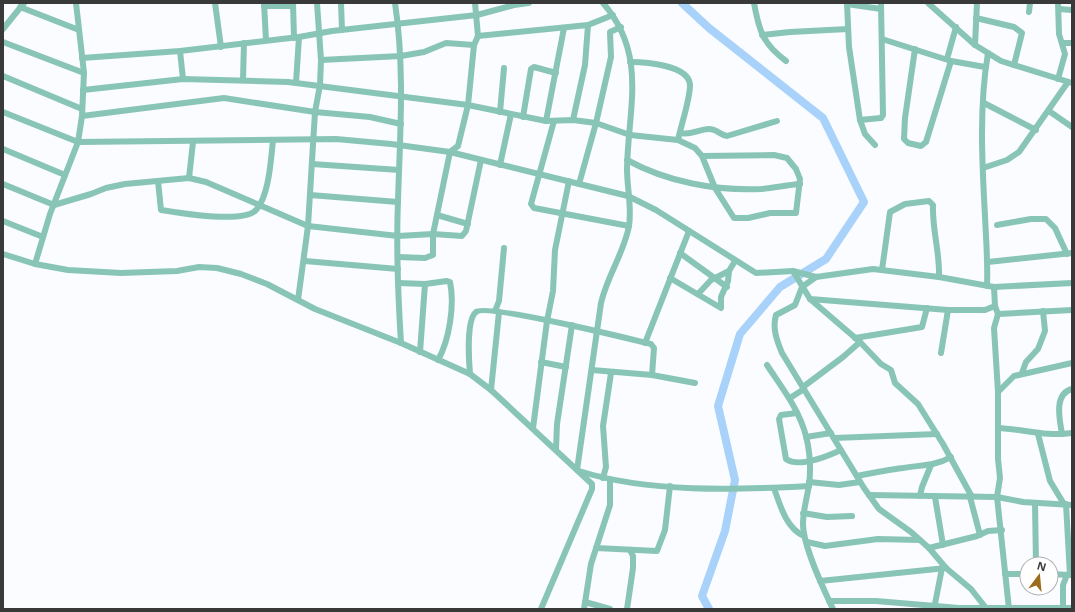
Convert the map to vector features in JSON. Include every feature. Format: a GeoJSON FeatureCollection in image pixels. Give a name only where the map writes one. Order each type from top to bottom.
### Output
{"type":"FeatureCollection","features":[{"type":"Feature","properties":{"kind":"street"},"geometry":{"type":"LineString","coordinates":[[35,264],[54,204],[78,142],[82,116],[84,73],[76,3]]}},
{"type":"Feature","properties":{"kind":"street"},"geometry":{"type":"LineString","coordinates":[[215,3],[221,47]]}},
{"type":"Feature","properties":{"kind":"street"},"geometry":{"type":"LineString","coordinates":[[298,300],[305,261],[315,112],[320,85],[322,60],[317,3]]}},
{"type":"Feature","properties":{"kind":"street"},"geometry":{"type":"LineString","coordinates":[[341,3],[342,30]]}},
{"type":"Feature","properties":{"kind":"street"},"geometry":{"type":"LineString","coordinates":[[395,3],[401,56],[398,202],[398,283],[401,343]]}},
{"type":"Feature","properties":{"kind":"street"},"geometry":{"type":"LineString","coordinates":[[398,257],[430,257],[433,251],[433,234],[450,152],[458,146],[468,105],[474,45],[478,36],[477,16],[474,3]]}},
{"type":"Feature","properties":{"kind":"street"},"geometry":{"type":"LineString","coordinates":[[82,58],[221,47],[342,30],[477,16],[514,5],[529,3]]}},
{"type":"Feature","properties":{"kind":"street"},"geometry":{"type":"LineString","coordinates":[[577,470],[592,370],[596,331],[604,290],[621,251],[629,226],[630,210],[627,160],[633,97],[630,62],[621,27],[603,3]]}},
{"type":"Feature","properties":{"kind":"street"},"geometry":{"type":"LineString","coordinates":[[754,3],[757,20],[762,35],[768,46],[786,61]]}},
{"type":"Feature","properties":{"kind":"street"},"geometry":{"type":"LineString","coordinates":[[928,3],[975,44],[988,53],[1014,66],[1070,83],[1019,152],[1006,160],[983,168]]}},
{"type":"Feature","properties":{"kind":"street"},"geometry":{"type":"LineString","coordinates":[[975,44],[977,3]]}},
{"type":"Feature","properties":{"kind":"street"},"geometry":{"type":"LineString","coordinates":[[1029,12],[1030,3]]}},
{"type":"Feature","properties":{"kind":"street"},"geometry":{"type":"LineString","coordinates":[[266,40],[264,5],[293,4],[296,37],[296,83]]}},
{"type":"Feature","properties":{"kind":"street"},"geometry":{"type":"LineString","coordinates":[[860,120],[881,118],[883,115],[881,6],[847,4],[848,29],[860,120],[865,134],[875,146]]}},
{"type":"Feature","properties":{"kind":"street"},"geometry":{"type":"LineString","coordinates":[[3,29],[22,5],[79,30]]}},
{"type":"Feature","properties":{"kind":"street"},"geometry":{"type":"LineString","coordinates":[[1058,79],[1065,60],[1059,34],[1058,6],[1072,10]]}},
{"type":"Feature","properties":{"kind":"street"},"geometry":{"type":"LineString","coordinates":[[478,36],[588,25],[613,15]]}},
{"type":"Feature","properties":{"kind":"street"},"geometry":{"type":"LineString","coordinates":[[976,18],[1014,26],[1022,33],[1014,66]]}},
{"type":"Feature","properties":{"kind":"street"},"geometry":{"type":"LineString","coordinates":[[573,120],[585,65],[588,25]]}},
{"type":"Feature","properties":{"kind":"street"},"geometry":{"type":"LineString","coordinates":[[579,184],[596,123],[611,57],[610,32],[621,27]]}},
{"type":"Feature","properties":{"kind":"street"},"geometry":{"type":"LineString","coordinates":[[916,49],[905,118],[904,139],[908,143],[921,146],[926,142],[949,60],[956,27]]}},
{"type":"Feature","properties":{"kind":"street"},"geometry":{"type":"LineString","coordinates":[[546,121],[564,28]]}},
{"type":"Feature","properties":{"kind":"street"},"geometry":{"type":"LineString","coordinates":[[762,35],[848,29]]}},
{"type":"Feature","properties":{"kind":"street"},"geometry":{"type":"LineString","coordinates":[[882,39],[949,60],[985,67]]}},
{"type":"Feature","properties":{"kind":"street"},"geometry":{"type":"LineString","coordinates":[[3,42],[84,73]]}},
{"type":"Feature","properties":{"kind":"street"},"geometry":{"type":"LineString","coordinates":[[1062,42],[1072,43]]}},
{"type":"Feature","properties":{"kind":"street"},"geometry":{"type":"LineString","coordinates":[[243,80],[244,43]]}},
{"type":"Feature","properties":{"kind":"street"},"geometry":{"type":"LineString","coordinates":[[322,60],[401,56],[424,52],[446,43],[474,45]]}},
{"type":"Feature","properties":{"kind":"street"},"geometry":{"type":"LineString","coordinates":[[180,51],[183,79]]}},
{"type":"Feature","properties":{"kind":"street"},"geometry":{"type":"LineString","coordinates":[[987,286],[988,262],[983,168],[985,67],[988,53]]}},
{"type":"Feature","properties":{"kind":"street"},"geometry":{"type":"LineString","coordinates":[[630,62],[666,66],[685,76],[688,80],[689,88],[678,140]]}},
{"type":"Feature","properties":{"kind":"street"},"geometry":{"type":"LineString","coordinates":[[500,112],[504,68]]}},
{"type":"Feature","properties":{"kind":"street"},"geometry":{"type":"LineString","coordinates":[[522,117],[532,68],[556,73]]}},
{"type":"Feature","properties":{"kind":"street"},"geometry":{"type":"LineString","coordinates":[[3,76],[82,109]]}},
{"type":"Feature","properties":{"kind":"street"},"geometry":{"type":"LineString","coordinates":[[83,90],[183,79],[296,83],[468,105],[546,121],[573,120],[596,123],[630,135],[678,140],[695,148],[702,156],[730,215],[737,219],[770,213],[796,213],[800,184],[799,175],[792,162],[782,156],[702,156]]}},
{"type":"Feature","properties":{"kind":"street"},"geometry":{"type":"LineString","coordinates":[[82,116],[224,98],[315,112],[343,114],[400,124]]}},
{"type":"Feature","properties":{"kind":"street"},"geometry":{"type":"LineString","coordinates":[[984,103],[1036,130]]}},
{"type":"Feature","properties":{"kind":"street"},"geometry":{"type":"LineString","coordinates":[[1049,111],[1072,127]]}},
{"type":"Feature","properties":{"kind":"street"},"geometry":{"type":"LineString","coordinates":[[3,112],[78,142],[193,142],[336,139],[399,145],[465,155],[539,175],[628,196],[656,210],[735,261],[756,272],[793,271],[816,277],[865,270],[882,270],[939,277],[994,287],[1072,283]]}},
{"type":"Feature","properties":{"kind":"street"},"geometry":{"type":"LineString","coordinates":[[500,165],[511,114]]}},
{"type":"Feature","properties":{"kind":"street"},"geometry":{"type":"LineString","coordinates":[[554,121],[531,204],[534,208],[629,226]]}},
{"type":"Feature","properties":{"kind":"street"},"geometry":{"type":"LineString","coordinates":[[680,133],[687,134],[707,129],[715,130],[727,136],[777,122]]}},
{"type":"Feature","properties":{"kind":"street"},"geometry":{"type":"LineString","coordinates":[[158,181],[161,210],[236,216],[249,215],[259,206],[266,187],[273,140]]}},
{"type":"Feature","properties":{"kind":"street"},"geometry":{"type":"LineString","coordinates":[[190,178],[193,142]]}},
{"type":"Feature","properties":{"kind":"street"},"geometry":{"type":"LineString","coordinates":[[458,146],[465,155]]}},
{"type":"Feature","properties":{"kind":"street"},"geometry":{"type":"LineString","coordinates":[[3,149],[66,175]]}},
{"type":"Feature","properties":{"kind":"street"},"geometry":{"type":"LineString","coordinates":[[3,184],[54,204],[91,194],[106,188],[125,184],[190,178],[206,182],[308,226],[398,236],[433,234],[462,236],[466,232],[468,224],[481,160]]}},
{"type":"Feature","properties":{"kind":"street"},"geometry":{"type":"LineString","coordinates":[[627,160],[658,174],[716,188],[762,189],[800,184]]}},
{"type":"Feature","properties":{"kind":"street"},"geometry":{"type":"LineString","coordinates":[[312,164],[399,170]]}},
{"type":"Feature","properties":{"kind":"street"},"geometry":{"type":"LineString","coordinates":[[533,428],[541,362],[553,291],[555,250],[569,181]]}},
{"type":"Feature","properties":{"kind":"street"},"geometry":{"type":"LineString","coordinates":[[310,195],[398,202]]}},
{"type":"Feature","properties":{"kind":"street"},"geometry":{"type":"LineString","coordinates":[[882,270],[890,212],[905,204],[929,201],[933,205],[933,218],[940,255],[939,277]]}},
{"type":"Feature","properties":{"kind":"street"},"geometry":{"type":"LineString","coordinates":[[437,215],[468,224]]}},
{"type":"Feature","properties":{"kind":"street"},"geometry":{"type":"LineString","coordinates":[[988,262],[1069,253],[1055,228],[1046,219],[1032,219],[997,225]]}},
{"type":"Feature","properties":{"kind":"street"},"geometry":{"type":"LineString","coordinates":[[3,221],[43,237]]}},
{"type":"Feature","properties":{"kind":"street"},"geometry":{"type":"LineString","coordinates":[[645,343],[689,231]]}},
{"type":"Feature","properties":{"kind":"street"},"geometry":{"type":"LineString","coordinates":[[491,390],[497,311],[504,248]]}},
{"type":"Feature","properties":{"kind":"street"},"geometry":{"type":"LineString","coordinates":[[680,253],[727,287]]}},
{"type":"Feature","properties":{"kind":"street"},"geometry":{"type":"LineString","coordinates":[[3,254],[35,264],[68,270],[121,273],[177,271],[199,267],[217,268],[241,274],[267,284],[340,319],[401,343],[470,374],[491,390],[556,448],[592,484],[592,489],[541,609]]}},
{"type":"Feature","properties":{"kind":"street"},"geometry":{"type":"LineString","coordinates":[[305,261],[398,269]]}},
{"type":"Feature","properties":{"kind":"street"},"geometry":{"type":"LineString","coordinates":[[670,278],[721,308],[721,298],[727,287],[729,271],[735,261]]}},
{"type":"Feature","properties":{"kind":"street"},"geometry":{"type":"LineString","coordinates":[[698,294],[707,283],[729,271]]}},
{"type":"Feature","properties":{"kind":"street"},"geometry":{"type":"LineString","coordinates":[[793,271],[810,299],[858,340],[881,364],[891,370],[893,380],[918,404],[937,434],[971,497],[980,535]]}},
{"type":"Feature","properties":{"kind":"street"},"geometry":{"type":"LineString","coordinates":[[816,277],[802,287],[795,305],[779,312],[774,320],[775,335],[782,353],[879,509],[929,548],[944,568],[963,581],[986,608]]}},
{"type":"Feature","properties":{"kind":"street"},"geometry":{"type":"LineString","coordinates":[[398,283],[425,284],[447,281],[450,285],[449,330],[444,350],[438,360]]}},
{"type":"Feature","properties":{"kind":"street"},"geometry":{"type":"LineString","coordinates":[[420,352],[425,284]]}},
{"type":"Feature","properties":{"kind":"street"},"geometry":{"type":"LineString","coordinates":[[994,287],[995,306],[998,314],[994,328],[998,392],[1000,478],[997,497],[1002,530],[1009,608]]}},
{"type":"Feature","properties":{"kind":"street"},"geometry":{"type":"LineString","coordinates":[[810,299],[948,310],[985,310],[995,306]]}},
{"type":"Feature","properties":{"kind":"street"},"geometry":{"type":"LineString","coordinates":[[499,301],[509,313]]}},
{"type":"Feature","properties":{"kind":"street"},"geometry":{"type":"LineString","coordinates":[[790,398],[843,358],[858,340],[922,327],[927,308]]}},
{"type":"Feature","properties":{"kind":"street"},"geometry":{"type":"LineString","coordinates":[[470,374],[470,337],[472,317],[480,310],[497,311],[572,325],[654,346],[652,375]]}},
{"type":"Feature","properties":{"kind":"street"},"geometry":{"type":"LineString","coordinates":[[941,353],[948,310]]}},
{"type":"Feature","properties":{"kind":"street"},"geometry":{"type":"LineString","coordinates":[[998,314],[1072,310]]}},
{"type":"Feature","properties":{"kind":"street"},"geometry":{"type":"LineString","coordinates":[[1022,373],[1026,362],[1038,349],[1045,332],[1043,311]]}},
{"type":"Feature","properties":{"kind":"street"},"geometry":{"type":"LineString","coordinates":[[556,448],[557,424],[572,325]]}},
{"type":"Feature","properties":{"kind":"street"},"geometry":{"type":"LineString","coordinates":[[541,362],[566,367]]}},
{"type":"Feature","properties":{"kind":"street"},"geometry":{"type":"LineString","coordinates":[[998,392],[1012,377],[1022,373],[1072,363]]}},
{"type":"Feature","properties":{"kind":"street"},"geometry":{"type":"LineString","coordinates":[[767,365],[790,398],[806,437],[810,461],[809,484],[803,513],[806,539],[820,581],[833,609]]}},
{"type":"Feature","properties":{"kind":"street"},"geometry":{"type":"LineString","coordinates":[[592,370],[652,375],[695,383]]}},
{"type":"Feature","properties":{"kind":"street"},"geometry":{"type":"LineString","coordinates":[[603,478],[606,471],[603,426],[611,372]]}},
{"type":"Feature","properties":{"kind":"street"},"geometry":{"type":"LineString","coordinates":[[1062,434],[1058,412],[1060,402],[1067,391],[1072,389]]}},
{"type":"Feature","properties":{"kind":"street"},"geometry":{"type":"LineString","coordinates":[[797,412],[781,415],[779,418],[784,457],[793,462],[810,461],[841,450]]}},
{"type":"Feature","properties":{"kind":"street"},"geometry":{"type":"LineString","coordinates":[[998,428],[1016,428],[1038,434],[1062,434],[1072,432]]}},
{"type":"Feature","properties":{"kind":"street"},"geometry":{"type":"LineString","coordinates":[[806,437],[937,434]]}},
{"type":"Feature","properties":{"kind":"street"},"geometry":{"type":"LineString","coordinates":[[1038,434],[1050,481],[1067,504],[1070,575],[1062,585],[1063,608]]}},
{"type":"Feature","properties":{"kind":"street"},"geometry":{"type":"LineString","coordinates":[[577,470],[610,480],[632,484],[713,489],[774,488],[809,484],[839,485],[882,471],[931,465],[950,457]]}},
{"type":"Feature","properties":{"kind":"street"},"geometry":{"type":"LineString","coordinates":[[920,496],[931,465]]}},
{"type":"Feature","properties":{"kind":"street"},"geometry":{"type":"LineString","coordinates":[[584,609],[591,564],[610,505],[610,480]]}},
{"type":"Feature","properties":{"kind":"street"},"geometry":{"type":"LineString","coordinates":[[596,548],[632,553],[638,551],[655,552],[658,550],[665,530],[670,486]]}},
{"type":"Feature","properties":{"kind":"street"},"geometry":{"type":"LineString","coordinates":[[774,488],[786,518],[795,531],[806,539],[825,546],[878,539],[920,540]]}},
{"type":"Feature","properties":{"kind":"street"},"geometry":{"type":"LineString","coordinates":[[869,495],[997,497],[1035,503],[1067,504]]}},
{"type":"Feature","properties":{"kind":"street"},"geometry":{"type":"LineString","coordinates":[[935,497],[943,545]]}},
{"type":"Feature","properties":{"kind":"street"},"geometry":{"type":"LineString","coordinates":[[1035,503],[1036,556]]}},
{"type":"Feature","properties":{"kind":"street"},"geometry":{"type":"LineString","coordinates":[[803,513],[827,517],[852,516]]}},
{"type":"Feature","properties":{"kind":"street"},"geometry":{"type":"LineString","coordinates":[[929,548],[980,535],[985,532],[1002,530]]}},
{"type":"Feature","properties":{"kind":"street"},"geometry":{"type":"LineString","coordinates":[[628,608],[632,553]]}},
{"type":"Feature","properties":{"kind":"street"},"geometry":{"type":"LineString","coordinates":[[820,581],[851,576],[944,568]]}},
{"type":"Feature","properties":{"kind":"street"},"geometry":{"type":"LineString","coordinates":[[934,608],[944,568]]}},
{"type":"Feature","properties":{"kind":"street"},"geometry":{"type":"LineString","coordinates":[[1005,574],[1019,574]]}},
{"type":"Feature","properties":{"kind":"street"},"geometry":{"type":"LineString","coordinates":[[1059,574],[1070,575]]}},
{"type":"Feature","properties":{"kind":"street"},"geometry":{"type":"LineString","coordinates":[[829,601],[876,601],[934,608],[1072,608]]}},
{"type":"Feature","properties":{"kind":"street"},"geometry":{"type":"LineString","coordinates":[[585,602],[610,609]]}},
{"type":"Feature","properties":{"kind":"waterway"},"geometry":{"type":"LineString","coordinates":[[682,3],[709,28],[823,118],[864,202],[826,259],[780,287],[740,334],[718,406],[735,480],[725,531],[702,596],[709,609]]}}]}
